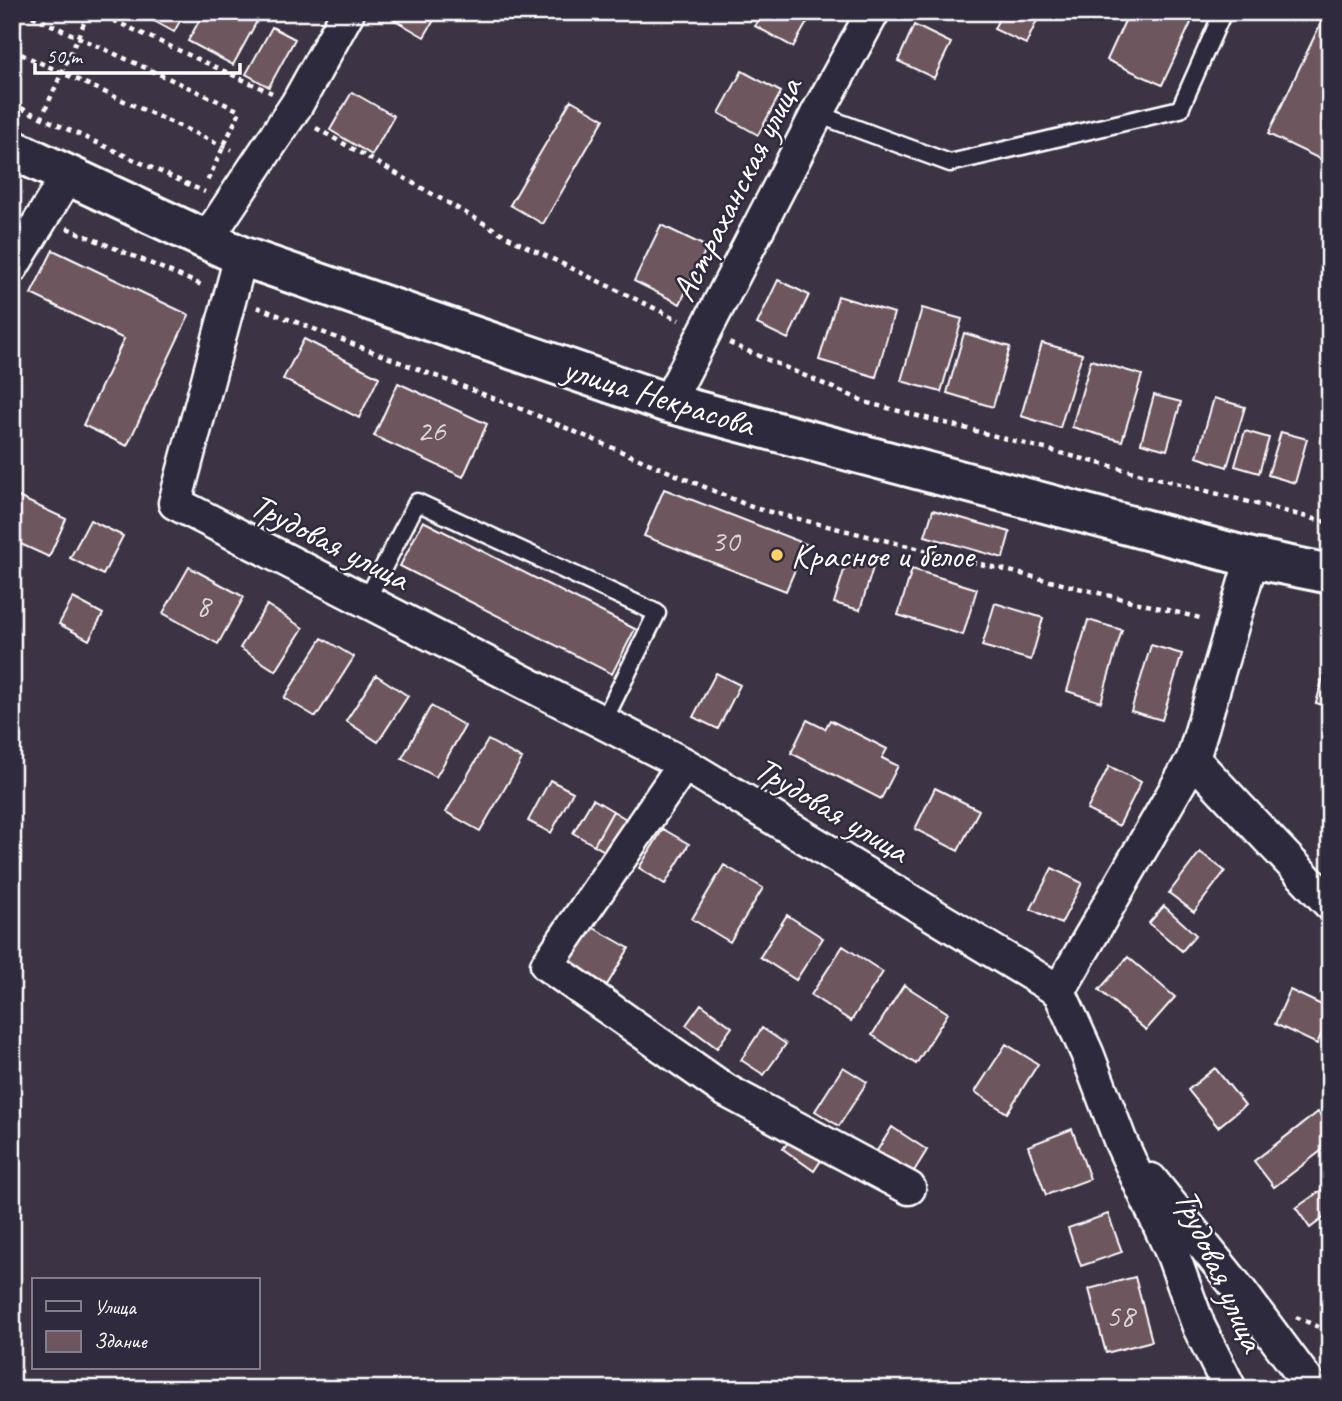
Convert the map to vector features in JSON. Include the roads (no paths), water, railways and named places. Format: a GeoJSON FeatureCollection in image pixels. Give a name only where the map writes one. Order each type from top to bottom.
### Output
{"type":"FeatureCollection","features":[{"type":"Feature","properties":{"kind":"street"},"geometry":{"type":"LineString","coordinates":[[207,239],[297,104],[348,12]]}},
{"type":"Feature","properties":{"kind":"street","name":"Астраханская улица"},"geometry":{"type":"LineString","coordinates":[[668,403],[817,114],[873,12]]}},
{"type":"Feature","properties":{"kind":"street","name":"улица Некрасова"},"geometry":{"type":"LineString","coordinates":[[12,149],[241,256],[668,403],[1252,558],[1330,574]]}},
{"type":"Feature","properties":{"kind":"street"},"geometry":{"type":"LineString","coordinates":[[12,267],[68,175]]}},
{"type":"Feature","properties":{"kind":"street","name":"Трудовая улица"},"geometry":{"type":"LineString","coordinates":[[241,256],[175,503],[365,603],[684,764],[1059,991],[1087,1053],[1120,1140],[1172,1255],[1199,1327],[1230,1389]]}},
{"type":"Feature","properties":{"kind":"street"},"geometry":{"type":"LineString","coordinates":[[1059,991],[1193,760],[1252,558]]}},
{"type":"Feature","properties":{"kind":"street"},"geometry":{"type":"LineString","coordinates":[[1193,760],[1330,904]]}},
{"type":"Feature","properties":{"kind":"street"},"geometry":{"type":"LineString","coordinates":[[684,764],[547,965],[725,1090],[909,1188]]}},
{"type":"Feature","properties":{"kind":"street"},"geometry":{"type":"LineString","coordinates":[[1120,1140],[1241,1292],[1312,1389]]}},
{"type":"Feature","properties":{"kind":"lane"},"geometry":{"type":"LineString","coordinates":[[817,114],[950,163],[1180,109],[1223,12]]}},
{"type":"Feature","properties":{"kind":"lane"},"geometry":{"type":"LineString","coordinates":[[365,603],[417,502],[657,613],[602,724]]}},
{"type":"Feature","properties":{"kind":"place","name":"Красное и белое"},"geometry":{"type":"Point","coordinates":[777,555]}}]}
